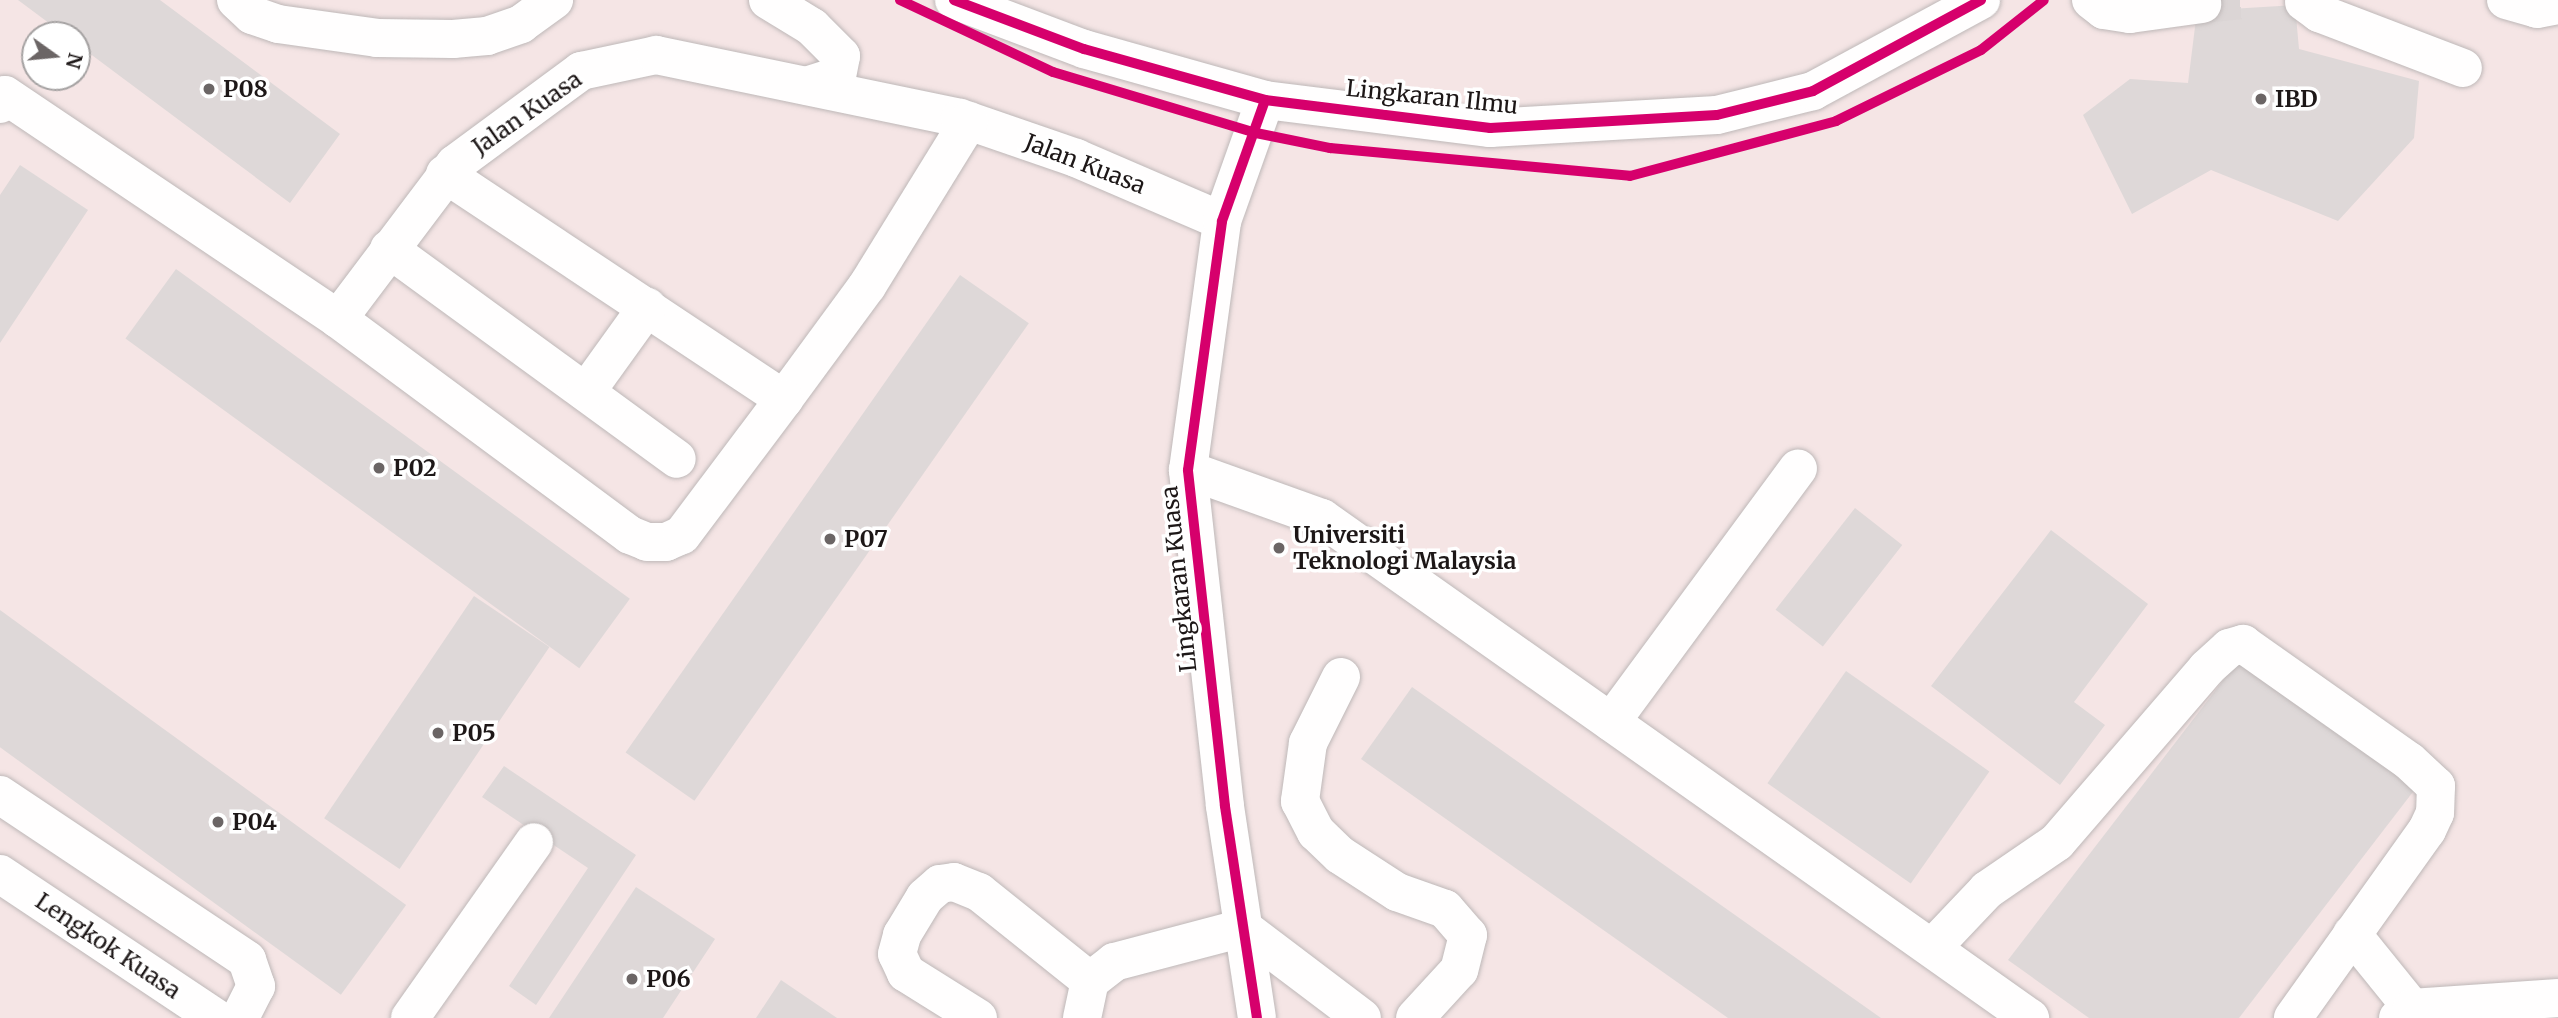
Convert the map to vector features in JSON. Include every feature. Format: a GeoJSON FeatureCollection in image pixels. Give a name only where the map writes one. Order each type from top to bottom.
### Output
{"type":"FeatureCollection","features":[{"type":"Feature","properties":{"kind":"street"},"geometry":{"type":"LineString","coordinates":[[236,0],[252,15],[278,24],[377,38],[453,39],[487,36],[521,24],[554,0]]}},
{"type":"Feature","properties":{"kind":"street"},"geometry":{"type":"LineString","coordinates":[[768,0],[812,27],[841,56],[837,76],[807,86]]}},
{"type":"Feature","properties":{"kind":"street","name":"Lingkaran Ilmu"},"geometry":{"type":"LineString","coordinates":[[954,0],[1084,49],[1265,100],[1490,128],[1717,115],[1813,91],[1980,0]]}},
{"type":"Feature","properties":{"kind":"street"},"geometry":{"type":"LineString","coordinates":[[2506,0],[2537,9],[2558,5]]}},
{"type":"Feature","properties":{"kind":"street"},"geometry":{"type":"LineString","coordinates":[[2091,1],[2104,10],[2130,14],[2202,4]]}},
{"type":"Feature","properties":{"kind":"street"},"geometry":{"type":"LineString","coordinates":[[2304,2],[2319,13],[2463,68]]}},
{"type":"Feature","properties":{"kind":"street","name":"Jalan Kuasa"},"geometry":{"type":"LineString","coordinates":[[338,319],[445,174],[581,72],[656,55],[970,121],[1076,158],[1222,221]]}},
{"type":"Feature","properties":{"kind":"street"},"geometry":{"type":"LineString","coordinates":[[2,97],[338,319],[630,535],[648,542],[666,542],[682,535],[867,286],[970,121]]}},
{"type":"Feature","properties":{"kind":"street","name":"Lingkaran Kuasa"},"geometry":{"type":"LineString","coordinates":[[1258,1018],[1225,806],[1188,470],[1222,221],[1265,100]]}},
{"type":"Feature","properties":{"kind":"street"},"geometry":{"type":"LineString","coordinates":[[445,174],[784,399]]}},
{"type":"Feature","properties":{"kind":"street"},"geometry":{"type":"LineString","coordinates":[[388,249],[677,459]]}},
{"type":"Feature","properties":{"kind":"street"},"geometry":{"type":"LineString","coordinates":[[586,392],[647,307]]}},
{"type":"Feature","properties":{"kind":"street"},"geometry":{"type":"LineString","coordinates":[[1611,722],[1798,468]]}},
{"type":"Feature","properties":{"kind":"street"},"geometry":{"type":"LineString","coordinates":[[1188,470],[1322,517],[2030,1018]]}},
{"type":"Feature","properties":{"kind":"street"},"geometry":{"type":"LineString","coordinates":[[1932,948],[1987,890],[2057,842],[2207,667],[2229,648],[2243,644],[2409,761],[2436,786],[2435,813],[2427,830],[2293,1018]]}},
{"type":"Feature","properties":{"kind":"street"},"geometry":{"type":"LineString","coordinates":[[1341,677],[1308,743],[1300,801],[1316,832],[1340,855],[1397,892],[1445,909],[1468,935],[1459,970],[1415,1018]]}},
{"type":"Feature","properties":{"kind":"street"},"geometry":{"type":"LineString","coordinates":[[0,795],[5,794],[247,960],[256,986],[240,1018]]}},
{"type":"Feature","properties":{"kind":"street"},"geometry":{"type":"LineString","coordinates":[[410,1018],[534,842]]}},
{"type":"Feature","properties":{"kind":"street","name":"Lengkok Kuasa"},"geometry":{"type":"LineString","coordinates":[[0,874],[216,1018]]}},
{"type":"Feature","properties":{"kind":"street"},"geometry":{"type":"LineString","coordinates":[[978,1018],[906,973],[897,954],[902,935],[925,897],[940,884],[954,882],[979,892],[1090,981]]}},
{"type":"Feature","properties":{"kind":"street"},"geometry":{"type":"LineString","coordinates":[[1082,1018],[1090,981],[1114,962],[1243,928],[1363,1018]]}},
{"type":"Feature","properties":{"kind":"street"},"geometry":{"type":"LineString","coordinates":[[2352,934],[2405,1013],[2558,999]]}},
{"type":"Feature","properties":{"kind":"shaded area","name":"Universiti Teknologi Malaysia"},"geometry":{"type":"Polygon","coordinates":[[[0,0],[2558,0],[2558,1018],[0,1018],[0,0]]]}},
{"type":"Feature","properties":{"kind":"building","name":"P08"},"geometry":{"type":"Polygon","coordinates":[[[18,0],[160,0],[340,134],[290,203],[91,54],[91,21],[46,21],[18,0]]]}},
{"type":"Feature","properties":{"kind":"building","name":"IBD"},"geometry":{"type":"Polygon","coordinates":[[[2295,5],[2299,49],[2419,81],[2414,138],[2338,221],[2211,170],[2132,214],[2083,115],[2130,79],[2188,83],[2197,11],[2295,5]]]}},
{"type":"Feature","properties":{"kind":"building"},"geometry":{"type":"Polygon","coordinates":[[[20,165],[88,210],[0,343],[0,195],[20,165]]]}},
{"type":"Feature","properties":{"kind":"building","name":"P02"},"geometry":{"type":"Polygon","coordinates":[[[176,269],[630,599],[579,668],[125,339],[176,269]]]}},
{"type":"Feature","properties":{"kind":"building","name":"P07"},"geometry":{"type":"Polygon","coordinates":[[[960,275],[1029,323],[694,801],[626,753],[960,275]]]}},
{"type":"Feature","properties":{"kind":"building"},"geometry":{"type":"Polygon","coordinates":[[[1855,508],[1902,545],[1823,647],[1776,610],[1855,508]]]}},
{"type":"Feature","properties":{"kind":"building"},"geometry":{"type":"Polygon","coordinates":[[[2051,530],[2148,604],[2074,702],[2105,725],[2060,785],[1931,686],[2051,530]]]}},
{"type":"Feature","properties":{"kind":"building","name":"P05"},"geometry":{"type":"Polygon","coordinates":[[[474,596],[549,647],[400,869],[324,818],[474,596]]]}},
{"type":"Feature","properties":{"kind":"building","name":"P04"},"geometry":{"type":"Polygon","coordinates":[[[0,610],[406,905],[341,995],[0,747],[0,610]]]}},
{"type":"Feature","properties":{"kind":"building"},"geometry":{"type":"Polygon","coordinates":[[[2245,652],[2419,784],[2239,1018],[2089,1018],[2008,960],[2245,652]]]}},
{"type":"Feature","properties":{"kind":"building"},"geometry":{"type":"Polygon","coordinates":[[[1846,671],[1989,771],[1911,884],[1767,783],[1846,671]]]}},
{"type":"Feature","properties":{"kind":"building"},"geometry":{"type":"Polygon","coordinates":[[[1412,687],[1881,1018],[1728,1018],[1361,759],[1412,687]]]}},
{"type":"Feature","properties":{"kind":"building"},"geometry":{"type":"Polygon","coordinates":[[[504,766],[636,855],[536,1005],[509,986],[588,868],[482,797],[504,766]]]}},
{"type":"Feature","properties":{"kind":"building","name":"P06"},"geometry":{"type":"Polygon","coordinates":[[[636,887],[715,939],[663,1018],[549,1018],[636,887]]]}},
{"type":"Feature","properties":{"kind":"building"},"geometry":{"type":"Polygon","coordinates":[[[781,980],[837,1018],[756,1018],[781,980]]]}},
{"type":"Feature","properties":{"kind":"tunnel"},"geometry":{"type":"LineString","coordinates":[[2202,4],[2244,0]]}},
{"type":"Feature","properties":{"kind":"cycle path"},"geometry":{"type":"LineString","coordinates":[[900,0],[1053,72],[1256,133],[1330,148],[1630,176],[1836,121],[1981,50],[2044,0]]}},
{"type":"Feature","properties":{"kind":"cycle path"},"geometry":{"type":"LineString","coordinates":[[954,0],[1084,49],[1265,100],[1490,128],[1717,115],[1813,91],[1981,0]]}},
{"type":"Feature","properties":{"kind":"cycle path"},"geometry":{"type":"LineString","coordinates":[[1257,1018],[1225,806],[1188,470],[1222,221],[1265,100]]}},
{"type":"Feature","properties":{"kind":"place","name":"P08"},"geometry":{"type":"Point","coordinates":[209,89]}},
{"type":"Feature","properties":{"kind":"place","name":"IBD"},"geometry":{"type":"Point","coordinates":[2261,99]}},
{"type":"Feature","properties":{"kind":"place","name":"P02"},"geometry":{"type":"Point","coordinates":[379,468]}},
{"type":"Feature","properties":{"kind":"place","name":"P07"},"geometry":{"type":"Point","coordinates":[830,539]}},
{"type":"Feature","properties":{"kind":"place","name":"Universiti Teknologi Malaysia"},"geometry":{"type":"Point","coordinates":[1279,548]}},
{"type":"Feature","properties":{"kind":"place","name":"P05"},"geometry":{"type":"Point","coordinates":[438,733]}},
{"type":"Feature","properties":{"kind":"place","name":"P04"},"geometry":{"type":"Point","coordinates":[218,822]}},
{"type":"Feature","properties":{"kind":"place","name":"P06"},"geometry":{"type":"Point","coordinates":[632,979]}}]}
